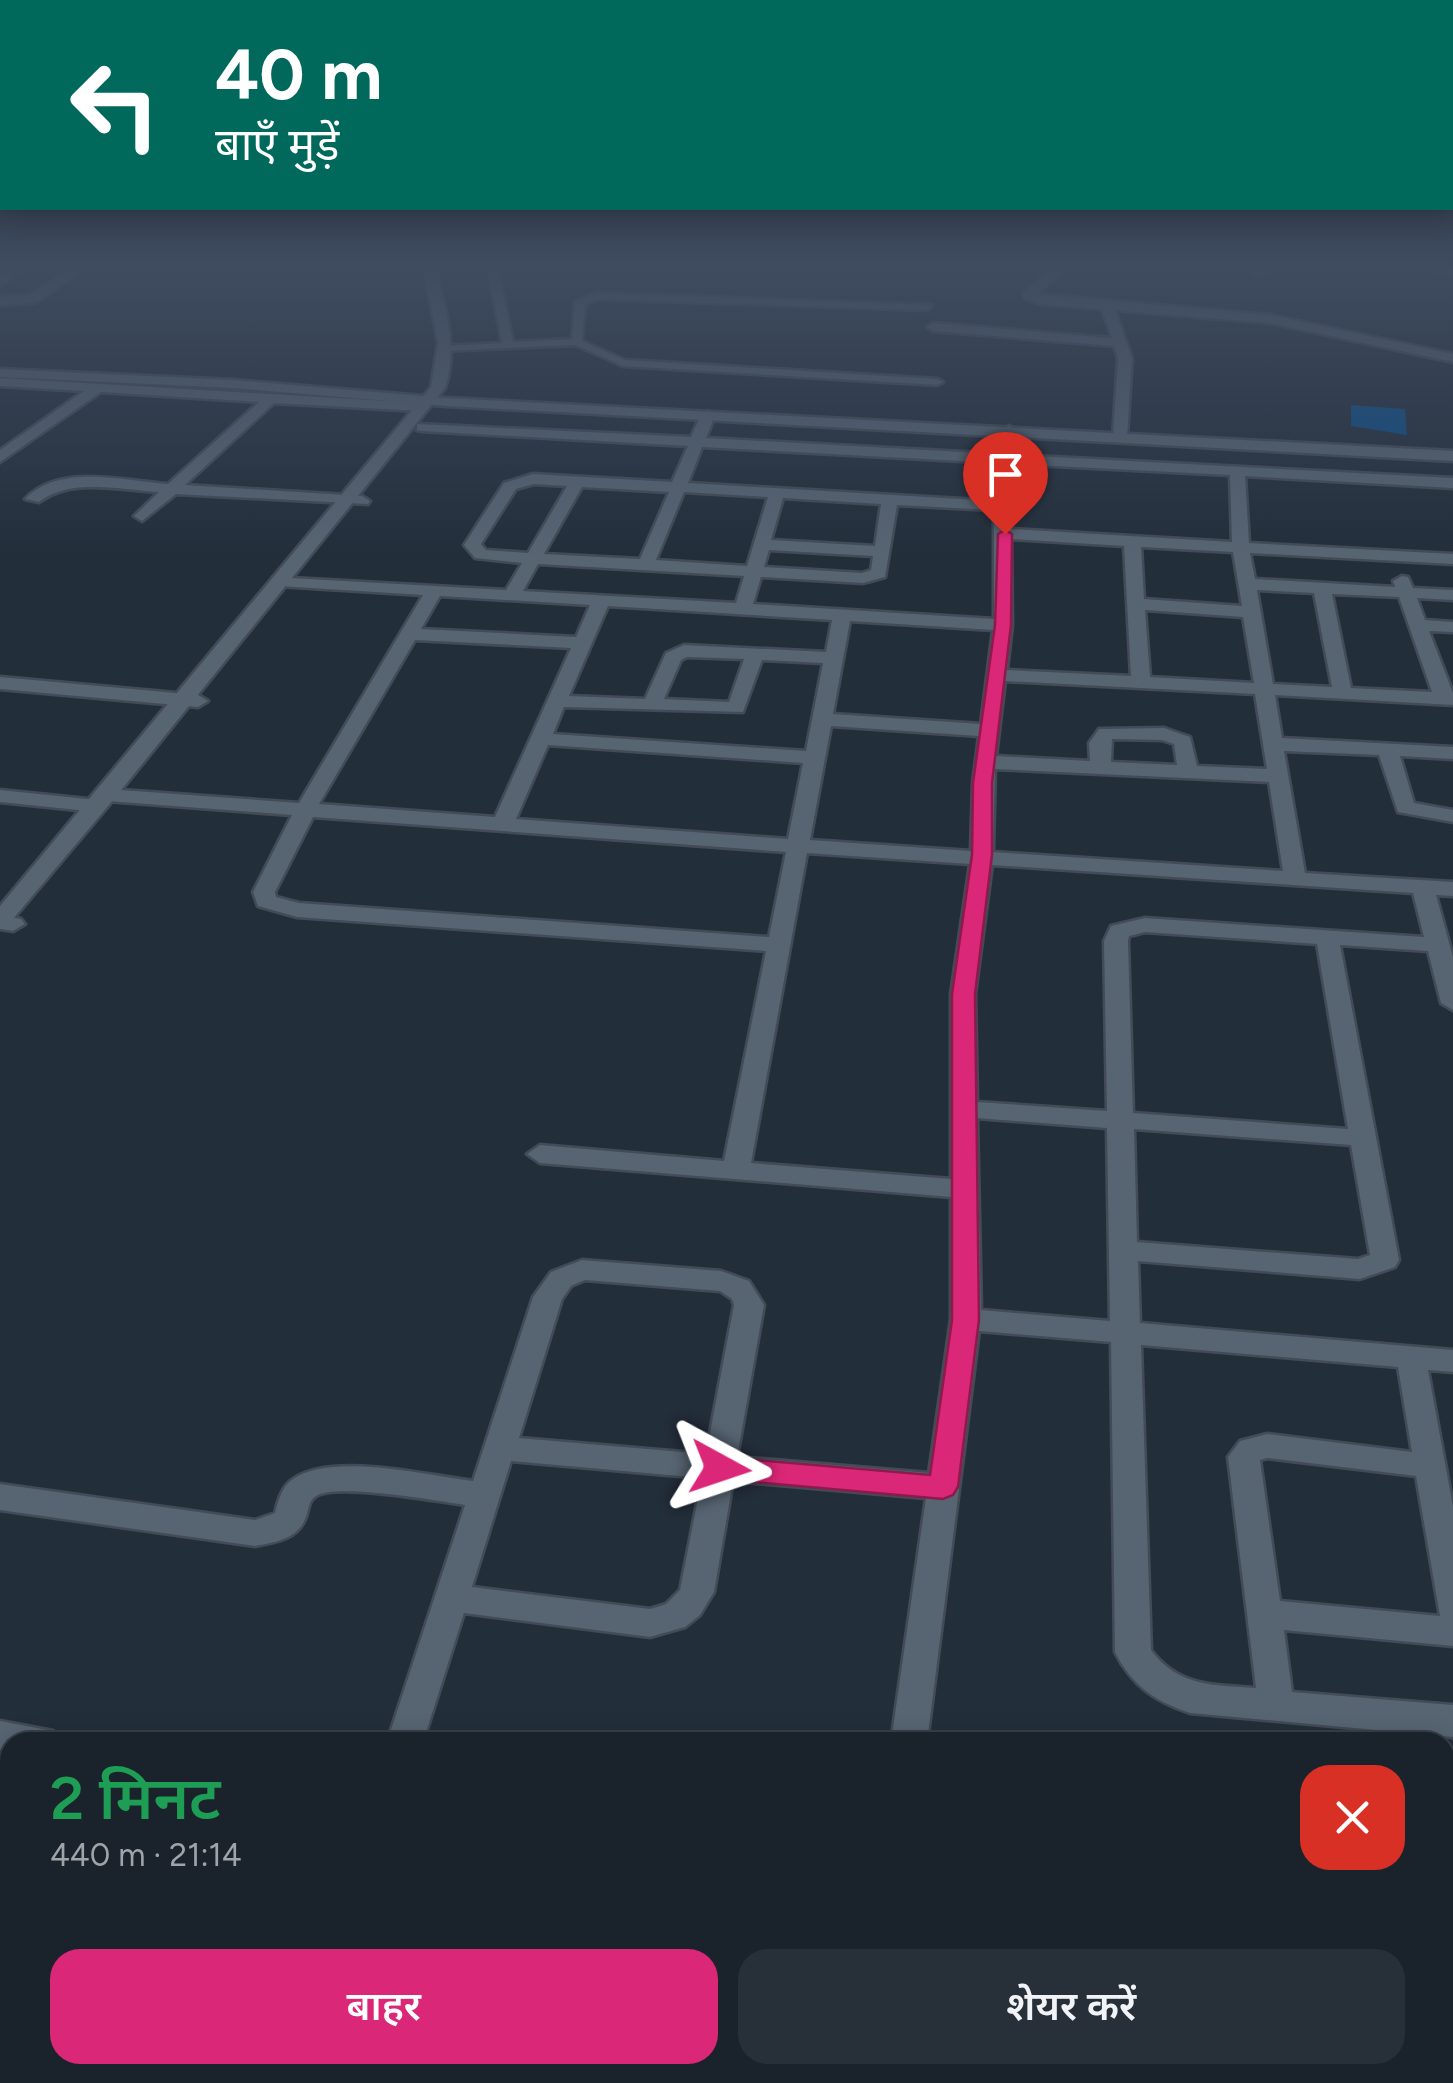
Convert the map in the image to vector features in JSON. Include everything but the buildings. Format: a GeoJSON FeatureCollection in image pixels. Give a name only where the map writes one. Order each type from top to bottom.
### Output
{"type":"FeatureCollection","features":[{"type":"Feature","properties":{"kind":"street"},"geometry":{"type":"LineString","coordinates":[[3,927],[429,409],[444,376],[444,362]]}},
{"type":"Feature","properties":{"kind":"street"},"geometry":{"type":"LineString","coordinates":[[1120,436],[1126,378],[1123,362]]}},
{"type":"Feature","properties":{"kind":"street"},"geometry":{"type":"LineString","coordinates":[[0,373],[233,384],[700,441],[1453,482]]}},
{"type":"Feature","properties":{"kind":"street"},"geometry":{"type":"LineString","coordinates":[[0,382],[429,409],[708,415],[1453,456]]}},
{"type":"Feature","properties":{"kind":"street"},"geometry":{"type":"LineString","coordinates":[[0,457],[98,388]]}},
{"type":"Feature","properties":{"kind":"street"},"geometry":{"type":"LineString","coordinates":[[142,516],[271,398]]}},
{"type":"Feature","properties":{"kind":"street"},"geometry":{"type":"LineString","coordinates":[[646,565],[708,415]]}},
{"type":"Feature","properties":{"kind":"street"},"geometry":{"type":"LineString","coordinates":[[910,1732],[966,1320],[964,994],[982,855],[986,762],[1003,625],[1002,506],[1009,430]]}},
{"type":"Feature","properties":{"kind":"street"},"geometry":{"type":"LineString","coordinates":[[1237,470],[1241,547],[1295,878]]}},
{"type":"Feature","properties":{"kind":"street"},"geometry":{"type":"LineString","coordinates":[[890,500],[879,572],[873,577],[481,554],[472,545],[514,482],[534,478],[1002,506]]}},
{"type":"Feature","properties":{"kind":"street"},"geometry":{"type":"LineString","coordinates":[[32,498],[52,485],[72,482],[353,500]]}},
{"type":"Feature","properties":{"kind":"street"},"geometry":{"type":"LineString","coordinates":[[511,596],[577,482]]}},
{"type":"Feature","properties":{"kind":"street"},"geometry":{"type":"LineString","coordinates":[[743,609],[777,494]]}},
{"type":"Feature","properties":{"kind":"street"},"geometry":{"type":"LineString","coordinates":[[1005,534],[1453,559]]}},
{"type":"Feature","properties":{"kind":"street"},"geometry":{"type":"LineString","coordinates":[[1132,541],[1141,683]]}},
{"type":"Feature","properties":{"kind":"street"},"geometry":{"type":"LineString","coordinates":[[762,544],[882,551]]}},
{"type":"Feature","properties":{"kind":"street"},"geometry":{"type":"LineString","coordinates":[[996,675],[1448,699],[1394,556]]}},
{"type":"Feature","properties":{"kind":"street"},"geometry":{"type":"LineString","coordinates":[[287,582],[1003,625]]}},
{"type":"Feature","properties":{"kind":"street"},"geometry":{"type":"LineString","coordinates":[[1247,584],[1453,596]]}},
{"type":"Feature","properties":{"kind":"street"},"geometry":{"type":"LineString","coordinates":[[1322,588],[1343,694]]}},
{"type":"Feature","properties":{"kind":"street"},"geometry":{"type":"LineString","coordinates":[[434,591],[306,810],[264,892],[266,901],[276,907],[777,945]]}},
{"type":"Feature","properties":{"kind":"street"},"geometry":{"type":"LineString","coordinates":[[502,824],[600,601]]}},
{"type":"Feature","properties":{"kind":"street"},"geometry":{"type":"LineString","coordinates":[[1136,604],[1251,612]]}},
{"type":"Feature","properties":{"kind":"street"},"geometry":{"type":"LineString","coordinates":[[736,1170],[842,615]]}},
{"type":"Feature","properties":{"kind":"street"},"geometry":{"type":"LineString","coordinates":[[1418,624],[1453,627]]}},
{"type":"Feature","properties":{"kind":"street"},"geometry":{"type":"LineString","coordinates":[[409,634],[582,643]]}},
{"type":"Feature","properties":{"kind":"street"},"geometry":{"type":"LineString","coordinates":[[651,706],[677,653],[693,650],[834,658]]}},
{"type":"Feature","properties":{"kind":"street"},"geometry":{"type":"LineString","coordinates":[[557,700],[736,708],[755,654]]}},
{"type":"Feature","properties":{"kind":"street"},"geometry":{"type":"LineString","coordinates":[[0,683],[190,700]]}},
{"type":"Feature","properties":{"kind":"street"},"geometry":{"type":"LineString","coordinates":[[821,719],[989,731]]}},
{"type":"Feature","properties":{"kind":"street"},"geometry":{"type":"LineString","coordinates":[[1101,767],[1099,743],[1106,733],[1164,734],[1183,741],[1188,772]]}},
{"type":"Feature","properties":{"kind":"street"},"geometry":{"type":"LineString","coordinates":[[540,739],[813,758]]}},
{"type":"Feature","properties":{"kind":"street"},"geometry":{"type":"LineString","coordinates":[[1273,744],[1453,753]]}},
{"type":"Feature","properties":{"kind":"street"},"geometry":{"type":"LineString","coordinates":[[1388,750],[1405,808],[1453,816]]}},
{"type":"Feature","properties":{"kind":"street"},"geometry":{"type":"LineString","coordinates":[[986,762],[1278,776]]}},
{"type":"Feature","properties":{"kind":"street"},"geometry":{"type":"LineString","coordinates":[[0,796],[306,810],[1453,888]]}},
{"type":"Feature","properties":{"kind":"street"},"geometry":{"type":"LineString","coordinates":[[3,927],[109,799]]}},
{"type":"Feature","properties":{"kind":"street"},"geometry":{"type":"LineString","coordinates":[[1423,886],[1452,996]]}},
{"type":"Feature","properties":{"kind":"street"},"geometry":{"type":"LineString","coordinates":[[1438,945],[1144,926],[1120,931],[1116,941],[1133,1652],[1143,1671],[1161,1687],[1190,1698],[1453,1721]]}},
{"type":"Feature","properties":{"kind":"street"},"geometry":{"type":"LineString","coordinates":[[1122,1250],[1360,1269],[1376,1267],[1385,1260],[1327,938]]}},
{"type":"Feature","properties":{"kind":"street"},"geometry":{"type":"LineString","coordinates":[[964,1109],[1364,1138]]}},
{"type":"Feature","properties":{"kind":"street"},"geometry":{"type":"LineString","coordinates":[[540,1154],[964,1188]]}},
{"type":"Feature","properties":{"kind":"street"},"geometry":{"type":"LineString","coordinates":[[408,1732],[548,1297],[562,1279],[582,1270],[721,1281],[746,1295],[749,1305],[698,1592],[687,1610],[672,1619],[650,1623],[452,1598]]}},
{"type":"Feature","properties":{"kind":"street"},"geometry":{"type":"LineString","coordinates":[[966,1320],[1453,1361]]}},
{"type":"Feature","properties":{"kind":"street"},"geometry":{"type":"LineString","coordinates":[[1412,1357],[1453,1609]]}},
{"type":"Feature","properties":{"kind":"street"},"geometry":{"type":"LineString","coordinates":[[1276,1705],[1244,1457],[1251,1449],[1268,1446],[1430,1466]]}},
{"type":"Feature","properties":{"kind":"street"},"geometry":{"type":"LineString","coordinates":[[500,1448],[943,1487]]}},
{"type":"Feature","properties":{"kind":"street"},"geometry":{"type":"LineString","coordinates":[[0,1497],[255,1533],[286,1525],[293,1514],[296,1496],[306,1485],[332,1478],[484,1495]]}},
{"type":"Feature","properties":{"kind":"street"},"geometry":{"type":"LineString","coordinates":[[1264,1614],[1453,1632]]}},
{"type":"Feature","properties":{"kind":"lane"},"geometry":{"type":"LineString","coordinates":[[621,362],[937,382]]}},
{"type":"Feature","properties":{"kind":"route"},"geometry":{"type":"LineString","coordinates":[[720,1468],[943,1487],[966,1320],[964,994],[982,855],[983,783],[1003,625],[1005,534]]}}]}
